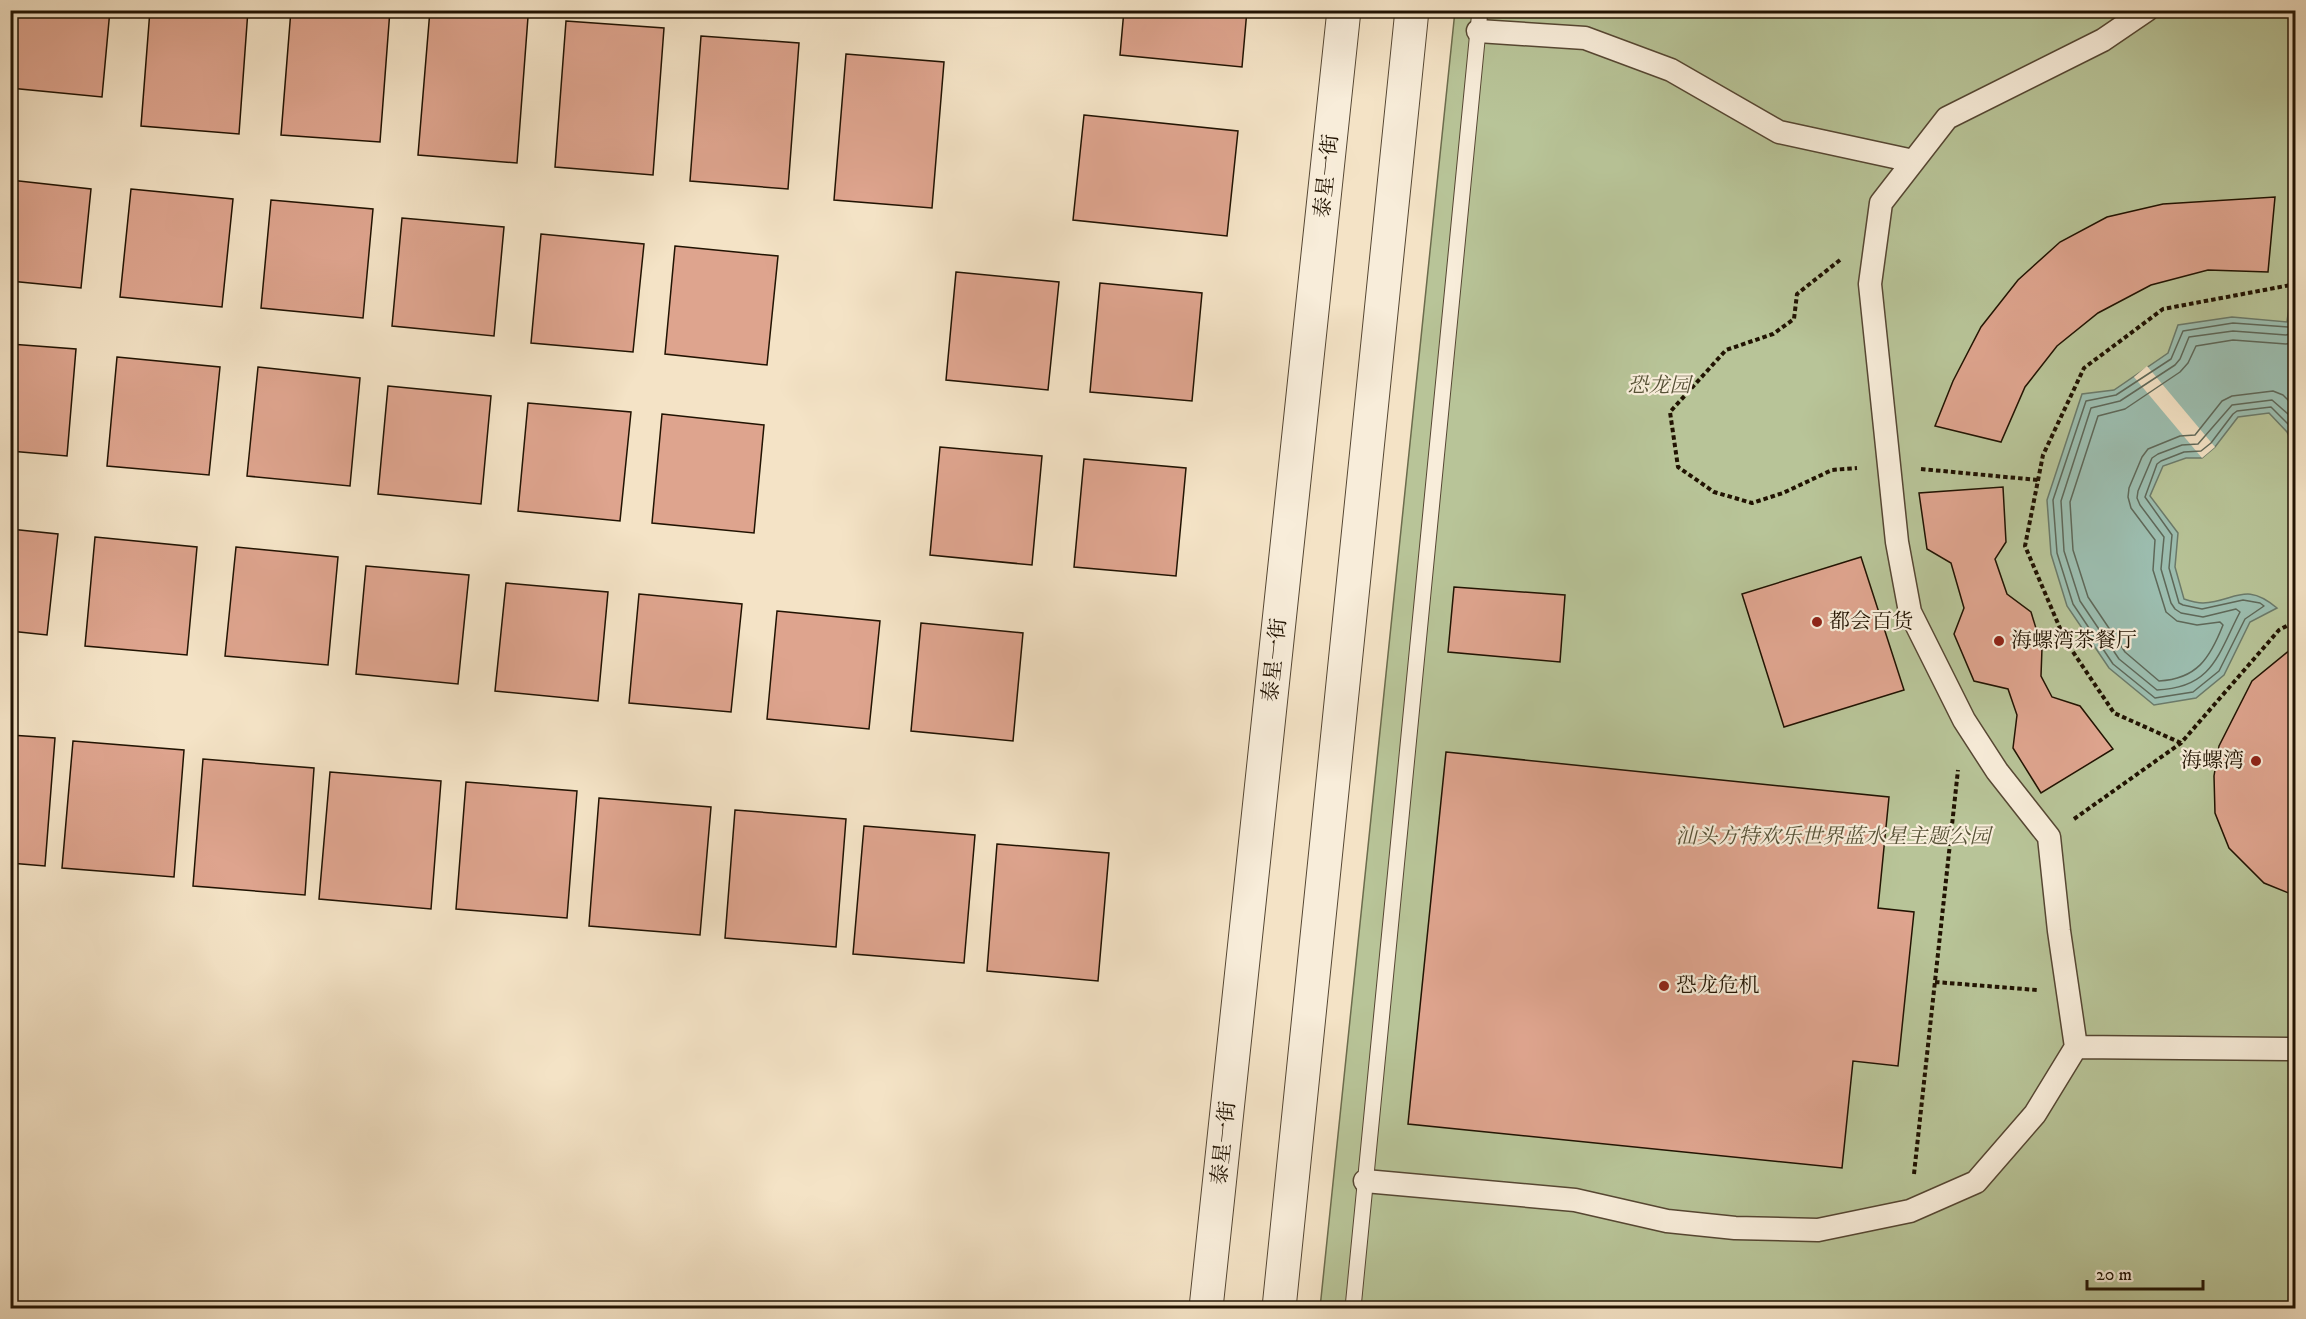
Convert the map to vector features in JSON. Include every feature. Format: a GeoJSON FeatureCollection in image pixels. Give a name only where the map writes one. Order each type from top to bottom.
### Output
{"type":"FeatureCollection","features":[{"type":"Feature","properties":{"kind":"street","name":"泰星一街"},"geometry":{"type":"LineString","coordinates":[[1206,1308],[1344,10]]}},
{"type":"Feature","properties":{"kind":"street"},"geometry":{"type":"LineString","coordinates":[[1279,1308],[1412,10]]}},
{"type":"Feature","properties":{"kind":"street"},"geometry":{"type":"LineString","coordinates":[[1365,1181],[1575,1200],[1666,1221],[1735,1228],[1818,1230],[1910,1211],[1976,1182],[2035,1114],[2076,1047],[2049,837],[1997,771],[1964,720],[1910,612],[1897,542],[1870,284],[1881,203],[1947,118],[2103,40],[2147,10]]}},
{"type":"Feature","properties":{"kind":"street"},"geometry":{"type":"LineString","coordinates":[[1479,21],[1585,38],[1671,70],[1722,97],[1779,132],[1913,161]]}},
{"type":"Feature","properties":{"kind":"street"},"geometry":{"type":"LineString","coordinates":[[2076,1047],[2295,1049]]}},
{"type":"Feature","properties":{"kind":"lane"},"geometry":{"type":"LineString","coordinates":[[1353,1308],[1479,21]]}},
{"type":"Feature","properties":{"kind":"path"},"geometry":{"type":"LineString","coordinates":[[1875,250],[1845,256],[1797,294],[1794,319],[1773,334],[1726,350],[1670,412],[1678,467],[1713,492],[1752,503],[1783,493],[1832,470],[1890,466],[2038,480]]}},
{"type":"Feature","properties":{"kind":"path"},"geometry":{"type":"LineString","coordinates":[[2181,743],[2114,713],[2065,640],[2025,546],[2043,455],[2084,368],[2163,309],[2295,284]]}},
{"type":"Feature","properties":{"kind":"path"},"geometry":{"type":"LineString","coordinates":[[2049,837],[2181,743],[2234,685],[2279,630],[2295,621]]}},
{"type":"Feature","properties":{"kind":"path"},"geometry":{"type":"LineString","coordinates":[[1910,1211],[1964,720]]}},
{"type":"Feature","properties":{"kind":"path"},"geometry":{"type":"LineString","coordinates":[[1935,982],[2068,992]]}},
{"type":"Feature","properties":{"kind":"green space","name":"汕头方特欢乐世界蓝水星主题公园"},"geometry":{"type":"Polygon","coordinates":[[[1455,11],[2295,11],[2295,1308],[1320,1308],[1455,11]]]}},
{"type":"Feature","properties":{"kind":"water"},"geometry":{"type":"Polygon","coordinates":[[[2289,306],[2295,307],[2295,449],[2287,432],[2269,413],[2238,417],[2215,447],[2202,458],[2186,458],[2163,466],[2150,496],[2178,533],[2175,567],[2184,599],[2203,603],[2248,594],[2266,600],[2277,608],[2250,622],[2224,675],[2196,698],[2154,705],[2109,668],[2067,606],[2051,554],[2047,500],[2082,394],[2114,390],[2168,353],[2178,325],[2232,317],[2287,322],[2289,306]]]}},
{"type":"Feature","properties":{"kind":"pier"},"geometry":{"type":"Polygon","coordinates":[[[2147,366],[2215,447],[2202,458],[2134,377],[2147,366]]]}},
{"type":"Feature","properties":{"kind":"building"},"geometry":{"type":"Polygon","coordinates":[[[10,10],[110,10],[102,97],[10,88],[10,10]]]}},
{"type":"Feature","properties":{"kind":"building"},"geometry":{"type":"Polygon","coordinates":[[[150,10],[248,10],[239,134],[141,126],[150,10]]]}},
{"type":"Feature","properties":{"kind":"building"},"geometry":{"type":"Polygon","coordinates":[[[291,10],[390,10],[380,142],[281,135],[291,10]]]}},
{"type":"Feature","properties":{"kind":"building"},"geometry":{"type":"Polygon","coordinates":[[[430,10],[528,17],[517,163],[418,155],[430,10]]]}},
{"type":"Feature","properties":{"kind":"building"},"geometry":{"type":"Polygon","coordinates":[[[1124,10],[1247,10],[1242,67],[1120,55],[1124,10]]]}},
{"type":"Feature","properties":{"kind":"building"},"geometry":{"type":"Polygon","coordinates":[[[566,21],[664,28],[653,175],[555,167],[566,21]]]}},
{"type":"Feature","properties":{"kind":"building"},"geometry":{"type":"Polygon","coordinates":[[[701,36],[799,43],[788,189],[690,181],[701,36]]]}},
{"type":"Feature","properties":{"kind":"building"},"geometry":{"type":"Polygon","coordinates":[[[846,54],[944,62],[932,208],[834,200],[846,54]]]}},
{"type":"Feature","properties":{"kind":"building"},"geometry":{"type":"Polygon","coordinates":[[[1084,115],[1238,131],[1227,236],[1073,220],[1084,115]]]}},
{"type":"Feature","properties":{"kind":"building"},"geometry":{"type":"Polygon","coordinates":[[[10,180],[91,189],[81,288],[10,281],[10,180]]]}},
{"type":"Feature","properties":{"kind":"building"},"geometry":{"type":"Polygon","coordinates":[[[131,189],[233,199],[222,307],[120,297],[131,189]]]}},
{"type":"Feature","properties":{"kind":"building"},"geometry":{"type":"Polygon","coordinates":[[[2275,197],[2268,272],[2208,270],[2151,285],[2098,313],[2057,346],[2025,387],[2001,442],[1935,426],[1953,381],[1981,327],[2018,280],[2060,242],[2107,217],[2163,204],[2275,197]]]}},
{"type":"Feature","properties":{"kind":"building"},"geometry":{"type":"Polygon","coordinates":[[[271,200],[373,209],[363,318],[261,308],[271,200]]]}},
{"type":"Feature","properties":{"kind":"building"},"geometry":{"type":"Polygon","coordinates":[[[402,218],[504,227],[494,336],[392,326],[402,218]]]}},
{"type":"Feature","properties":{"kind":"building"},"geometry":{"type":"Polygon","coordinates":[[[541,234],[644,244],[633,352],[531,343],[541,234]]]}},
{"type":"Feature","properties":{"kind":"building"},"geometry":{"type":"Polygon","coordinates":[[[675,246],[778,256],[767,365],[665,354],[675,246]]]}},
{"type":"Feature","properties":{"kind":"building"},"geometry":{"type":"Polygon","coordinates":[[[956,272],[1059,282],[1048,390],[946,380],[956,272]]]}},
{"type":"Feature","properties":{"kind":"building"},"geometry":{"type":"Polygon","coordinates":[[[1100,283],[1202,293],[1192,401],[1090,392],[1100,283]]]}},
{"type":"Feature","properties":{"kind":"building"},"geometry":{"type":"Polygon","coordinates":[[[10,344],[76,349],[67,456],[10,451],[10,344]]]}},
{"type":"Feature","properties":{"kind":"building"},"geometry":{"type":"Polygon","coordinates":[[[117,357],[220,367],[209,475],[107,466],[117,357]]]}},
{"type":"Feature","properties":{"kind":"building"},"geometry":{"type":"Polygon","coordinates":[[[258,367],[360,378],[350,486],[247,476],[258,367]]]}},
{"type":"Feature","properties":{"kind":"building"},"geometry":{"type":"Polygon","coordinates":[[[388,386],[491,396],[481,504],[378,494],[388,386]]]}},
{"type":"Feature","properties":{"kind":"building"},"geometry":{"type":"Polygon","coordinates":[[[528,403],[631,412],[620,521],[518,511],[528,403]]]}},
{"type":"Feature","properties":{"kind":"building"},"geometry":{"type":"Polygon","coordinates":[[[662,414],[764,425],[754,533],[652,523],[662,414]]]}},
{"type":"Feature","properties":{"kind":"building"},"geometry":{"type":"Polygon","coordinates":[[[940,447],[1042,456],[1032,565],[930,555],[940,447]]]}},
{"type":"Feature","properties":{"kind":"building"},"geometry":{"type":"Polygon","coordinates":[[[1084,459],[1186,468],[1176,576],[1074,567],[1084,459]]]}},
{"type":"Feature","properties":{"kind":"building","name":"海螺湾茶餐厅"},"geometry":{"type":"Polygon","coordinates":[[[2003,487],[2006,542],[1995,559],[2007,594],[2031,612],[2042,648],[2041,676],[2052,697],[2080,706],[2113,749],[2041,793],[2013,748],[2017,715],[2008,689],[1974,681],[1954,634],[1964,608],[1951,563],[1927,549],[1919,493],[2003,487]]]}},
{"type":"Feature","properties":{"kind":"building"},"geometry":{"type":"Polygon","coordinates":[[[10,529],[58,534],[47,635],[10,631],[10,529]]]}},
{"type":"Feature","properties":{"kind":"building"},"geometry":{"type":"Polygon","coordinates":[[[95,537],[197,547],[187,655],[85,646],[95,537]]]}},
{"type":"Feature","properties":{"kind":"building"},"geometry":{"type":"Polygon","coordinates":[[[236,547],[338,557],[328,665],[225,656],[236,547]]]}},
{"type":"Feature","properties":{"kind":"building","name":"都会百货"},"geometry":{"type":"Polygon","coordinates":[[[1861,557],[1904,690],[1784,727],[1742,594],[1861,557]]]}},
{"type":"Feature","properties":{"kind":"building"},"geometry":{"type":"Polygon","coordinates":[[[366,566],[469,575],[458,684],[356,674],[366,566]]]}},
{"type":"Feature","properties":{"kind":"building"},"geometry":{"type":"Polygon","coordinates":[[[506,583],[608,592],[598,701],[495,691],[506,583]]]}},
{"type":"Feature","properties":{"kind":"building"},"geometry":{"type":"Polygon","coordinates":[[[1454,587],[1565,595],[1560,662],[1448,652],[1454,587]]]}},
{"type":"Feature","properties":{"kind":"building"},"geometry":{"type":"Polygon","coordinates":[[[639,594],[742,604],[731,712],[629,703],[639,594]]]}},
{"type":"Feature","properties":{"kind":"building"},"geometry":{"type":"Polygon","coordinates":[[[777,611],[880,621],[869,729],[767,719],[777,611]]]}},
{"type":"Feature","properties":{"kind":"building"},"geometry":{"type":"Polygon","coordinates":[[[921,623],[1023,633],[1013,741],[911,731],[921,623]]]}},
{"type":"Feature","properties":{"kind":"building","name":"海螺湾"},"geometry":{"type":"Polygon","coordinates":[[[2296,645],[2296,896],[2264,883],[2229,848],[2215,813],[2214,776],[2219,746],[2252,681],[2296,645]]]}},
{"type":"Feature","properties":{"kind":"building"},"geometry":{"type":"Polygon","coordinates":[[[10,735],[55,738],[45,866],[10,863],[10,735]]]}},
{"type":"Feature","properties":{"kind":"building"},"geometry":{"type":"Polygon","coordinates":[[[73,741],[184,750],[174,877],[62,868],[73,741]]]}},
{"type":"Feature","properties":{"kind":"building","name":"恐龙危机"},"geometry":{"type":"Polygon","coordinates":[[[1446,752],[1889,797],[1878,908],[1914,912],[1898,1066],[1853,1061],[1842,1168],[1408,1124],[1446,752]]]}},
{"type":"Feature","properties":{"kind":"building"},"geometry":{"type":"Polygon","coordinates":[[[203,759],[314,768],[305,895],[193,886],[203,759]]]}},
{"type":"Feature","properties":{"kind":"building"},"geometry":{"type":"Polygon","coordinates":[[[330,772],[441,781],[431,909],[319,899],[330,772]]]}},
{"type":"Feature","properties":{"kind":"building"},"geometry":{"type":"Polygon","coordinates":[[[466,782],[577,791],[567,918],[456,909],[466,782]]]}},
{"type":"Feature","properties":{"kind":"building"},"geometry":{"type":"Polygon","coordinates":[[[599,798],[711,807],[700,935],[589,926],[599,798]]]}},
{"type":"Feature","properties":{"kind":"building"},"geometry":{"type":"Polygon","coordinates":[[[735,810],[846,819],[836,947],[725,938],[735,810]]]}},
{"type":"Feature","properties":{"kind":"building"},"geometry":{"type":"Polygon","coordinates":[[[864,826],[975,835],[964,963],[853,954],[864,826]]]}},
{"type":"Feature","properties":{"kind":"building"},"geometry":{"type":"Polygon","coordinates":[[[997,844],[1109,853],[1098,981],[987,971],[997,844]]]}},
{"type":"Feature","properties":{"kind":"place","name":"都会百货"},"geometry":{"type":"Point","coordinates":[1817,622]}},
{"type":"Feature","properties":{"kind":"place","name":"海螺湾茶餐厅"},"geometry":{"type":"Point","coordinates":[1999,641]}},
{"type":"Feature","properties":{"kind":"place","name":"海螺湾"},"geometry":{"type":"Point","coordinates":[2256,761]}},
{"type":"Feature","properties":{"kind":"place","name":"恐龙危机"},"geometry":{"type":"Point","coordinates":[1664,986]}},
{"type":"Feature","properties":{"kind":"park label","name":"恐龙园"},"geometry":{"type":"Point","coordinates":[1659,386]}}]}
